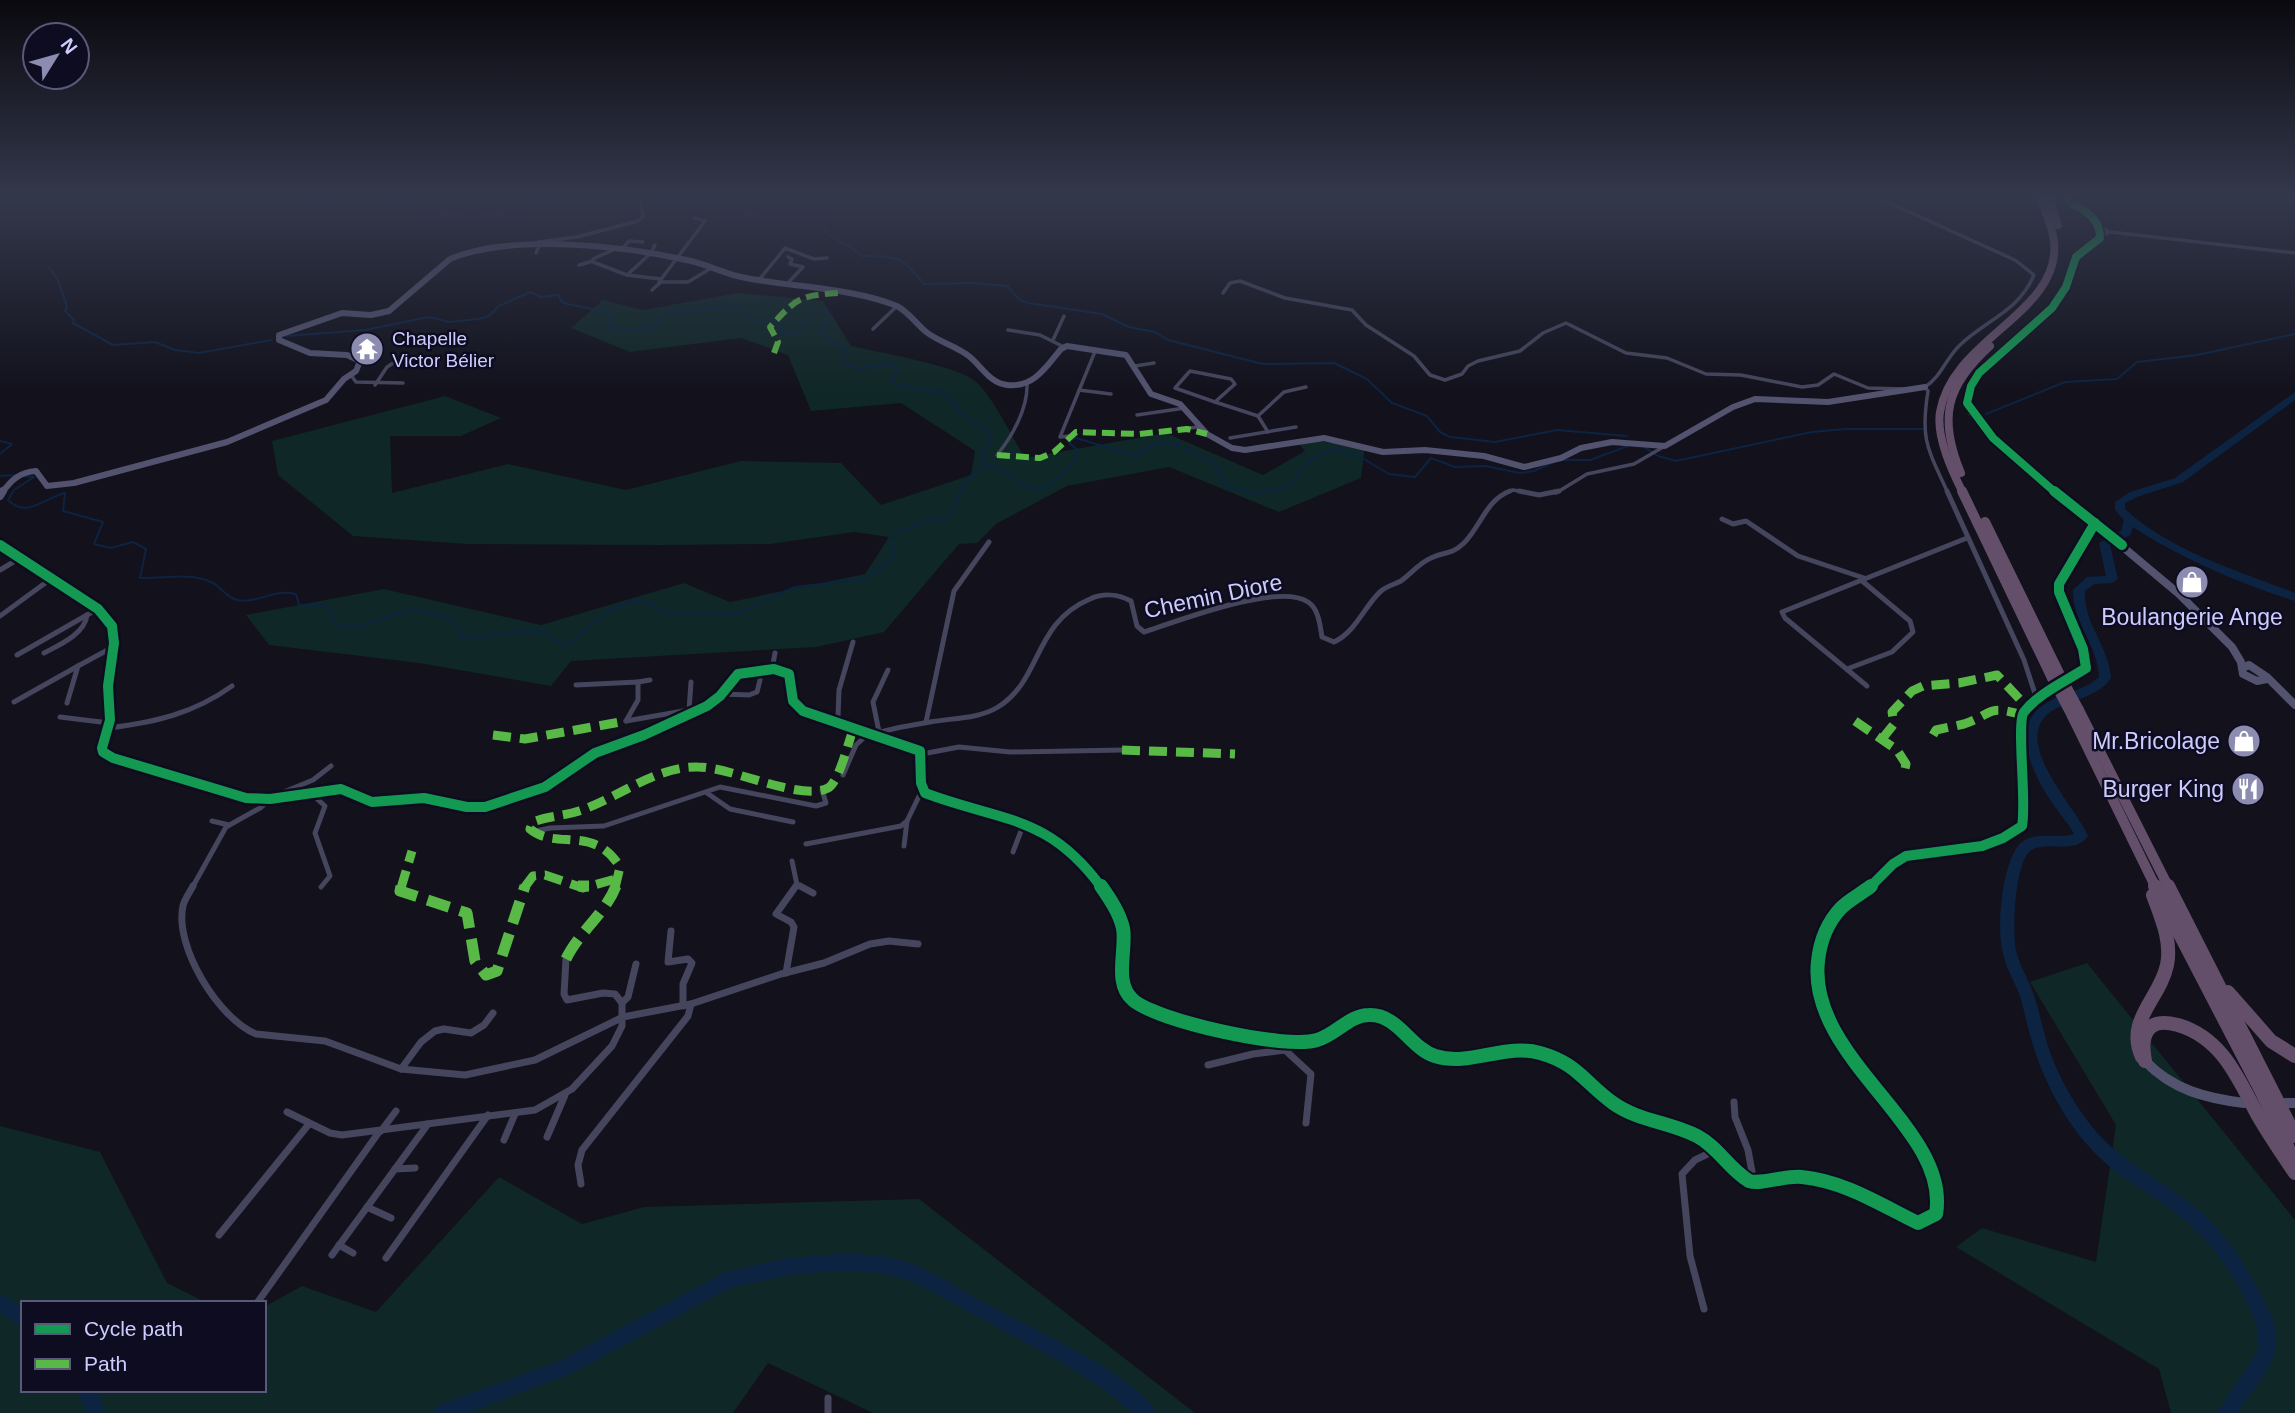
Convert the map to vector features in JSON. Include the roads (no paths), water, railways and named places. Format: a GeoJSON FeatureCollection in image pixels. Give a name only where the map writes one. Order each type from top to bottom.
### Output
{"type":"FeatureCollection","features":[{"type":"Feature","properties":{"kind":"highway"},"geometry":{"type":"LineString","coordinates":[[2053,261],[2039,294],[1955,369],[1944,389],[1939,431],[1947,460],[2061,678]]}},
{"type":"Feature","properties":{"kind":"highway"},"geometry":{"type":"LineString","coordinates":[[2058,261],[2052,286],[2037,306],[1983,351],[1960,375],[1951,396],[1947,423],[1959,470],[2061,678],[2141,860],[2255,1079],[2295,1163]]}},
{"type":"Feature","properties":{"kind":"highway"},"geometry":{"type":"LineString","coordinates":[[2075,713],[2295,1136]]}},
{"type":"Feature","properties":{"kind":"highway"},"geometry":{"type":"LineString","coordinates":[[2141,860],[2164,925],[2168,947],[2167,966],[2134,1042],[2145,1061]]}},
{"type":"Feature","properties":{"kind":"highway"},"geometry":{"type":"LineString","coordinates":[[2189,930],[2230,995],[2250,1020],[2271,1041],[2295,1056]]}},
{"type":"Feature","properties":{"kind":"highway"},"geometry":{"type":"LineString","coordinates":[[2145,1061],[2145,1036],[2155,1025],[2180,1025],[2210,1041],[2232,1066],[2263,1124],[2295,1173]]}},
{"type":"Feature","properties":{"kind":"street"},"geometry":{"type":"LineString","coordinates":[[0,496],[18,475],[36,471],[43,483],[60,486],[207,449],[322,402],[351,375],[360,361],[355,356],[305,353],[276,338],[281,333],[342,313],[371,315],[389,311],[448,261]]}},
{"type":"Feature","properties":{"kind":"street"},"geometry":{"type":"LineString","coordinates":[[579,265],[593,261],[627,275],[660,281],[688,282],[713,267]]}},
{"type":"Feature","properties":{"kind":"street"},"geometry":{"type":"LineString","coordinates":[[627,275],[642,261]]}},
{"type":"Feature","properties":{"kind":"street"},"geometry":{"type":"LineString","coordinates":[[652,290],[673,261]]}},
{"type":"Feature","properties":{"kind":"street"},"geometry":{"type":"LineString","coordinates":[[687,261],[744,278],[825,289],[905,310],[927,333],[969,356],[993,380],[1016,386],[1027,384],[1042,373],[1064,347]]}},
{"type":"Feature","properties":{"kind":"street"},"geometry":{"type":"LineString","coordinates":[[759,280],[774,261]]}},
{"type":"Feature","properties":{"kind":"street"},"geometry":{"type":"LineString","coordinates":[[787,284],[803,267],[790,264],[791,261]]}},
{"type":"Feature","properties":{"kind":"street"},"geometry":{"type":"LineString","coordinates":[[1008,330],[1040,335],[1064,347],[1096,349],[1126,355],[1150,394],[1178,403],[1199,427],[1216,440],[1242,450],[1324,438],[1382,452],[1425,450],[1476,454],[1524,467],[1561,458],[1581,448],[1612,442],[1665,446],[1747,401],[1828,401],[1925,387],[1934,381],[1949,357],[1962,344],[2012,310],[2034,275],[2028,267],[2017,261]]}},
{"type":"Feature","properties":{"kind":"street"},"geometry":{"type":"LineString","coordinates":[[2075,261],[2066,286],[2052,309],[1979,373],[1971,386],[1968,403],[1974,418],[1994,439],[2179,594],[2232,648],[2262,671],[2295,705]]}},
{"type":"Feature","properties":{"kind":"street"},"geometry":{"type":"LineString","coordinates":[[744,278],[749,270]]}},
{"type":"Feature","properties":{"kind":"street"},"geometry":{"type":"LineString","coordinates":[[1223,293],[1230,283],[1240,281],[1297,302],[1352,310],[1367,325],[1414,356],[1430,375],[1445,380],[1462,374],[1468,366],[1478,361],[1520,351],[1543,333],[1566,323],[1626,353],[1667,358],[1706,374],[1741,375],[1802,387],[1821,384],[1834,374],[1868,388],[1908,389]]}},
{"type":"Feature","properties":{"kind":"street"},"geometry":{"type":"LineString","coordinates":[[873,329],[896,307]]}},
{"type":"Feature","properties":{"kind":"street"},"geometry":{"type":"LineString","coordinates":[[1054,340],[1064,316]]}},
{"type":"Feature","properties":{"kind":"street"},"geometry":{"type":"LineString","coordinates":[[1069,436],[1060,437],[1096,349]]}},
{"type":"Feature","properties":{"kind":"street"},"geometry":{"type":"LineString","coordinates":[[375,384],[387,367],[401,358]]}},
{"type":"Feature","properties":{"kind":"street"},"geometry":{"type":"LineString","coordinates":[[1135,366],[1154,363]]}},
{"type":"Feature","properties":{"kind":"street"},"geometry":{"type":"LineString","coordinates":[[1175,388],[1192,370],[1233,380],[1235,384],[1215,401]]}},
{"type":"Feature","properties":{"kind":"street"},"geometry":{"type":"LineString","coordinates":[[351,375],[356,382],[403,383]]}},
{"type":"Feature","properties":{"kind":"street"},"geometry":{"type":"LineString","coordinates":[[997,455],[1006,446],[1011,429],[1029,394],[1027,384]]}},
{"type":"Feature","properties":{"kind":"street"},"geometry":{"type":"LineString","coordinates":[[1169,387],[1258,415],[1268,432]]}},
{"type":"Feature","properties":{"kind":"street"},"geometry":{"type":"LineString","coordinates":[[1258,415],[1282,394],[1306,387]]}},
{"type":"Feature","properties":{"kind":"street"},"geometry":{"type":"LineString","coordinates":[[1925,387],[1928,391],[1923,424],[1926,444],[2024,660],[2037,700]]}},
{"type":"Feature","properties":{"kind":"street"},"geometry":{"type":"LineString","coordinates":[[1079,390],[1111,394]]}},
{"type":"Feature","properties":{"kind":"street"},"geometry":{"type":"LineString","coordinates":[[1273,390],[1282,394]]}},
{"type":"Feature","properties":{"kind":"street"},"geometry":{"type":"LineString","coordinates":[[1178,403],[1186,393]]}},
{"type":"Feature","properties":{"kind":"street"},"geometry":{"type":"LineString","coordinates":[[1209,400],[1209,407]]}},
{"type":"Feature","properties":{"kind":"street"},"geometry":{"type":"LineString","coordinates":[[1137,415],[1185,408]]}},
{"type":"Feature","properties":{"kind":"street"},"geometry":{"type":"LineString","coordinates":[[1178,429],[1199,427]]}},
{"type":"Feature","properties":{"kind":"street"},"geometry":{"type":"LineString","coordinates":[[1230,438],[1296,427]]}},
{"type":"Feature","properties":{"kind":"street","name":"Chemin Diore"},"geometry":{"type":"LineString","coordinates":[[873,733],[976,714],[1000,706],[1016,689],[1061,615],[1077,603],[1098,596],[1119,596],[1131,601],[1137,626],[1144,632],[1205,612],[1275,596],[1295,596],[1313,608],[1318,616],[1322,637],[1334,642],[1341,639],[1381,592],[1402,580],[1420,563],[1457,549],[1480,524],[1484,514],[1499,495],[1513,490],[1539,495],[1556,494],[1587,474],[1634,464],[1665,446]]}},
{"type":"Feature","properties":{"kind":"street"},"geometry":{"type":"LineString","coordinates":[[1722,519],[1733,524],[1746,521],[1798,555],[1862,579],[1903,614],[1913,627],[1913,632],[1903,646],[1882,658],[1847,668]]}},
{"type":"Feature","properties":{"kind":"street"},"geometry":{"type":"LineString","coordinates":[[2061,678],[2086,668],[2087,658],[2059,592],[2059,584],[2095,523]]}},
{"type":"Feature","properties":{"kind":"street"},"geometry":{"type":"LineString","coordinates":[[1867,686],[1782,615],[1862,579],[1967,538]]}},
{"type":"Feature","properties":{"kind":"street"},"geometry":{"type":"LineString","coordinates":[[926,722],[954,591],[989,542]]}},
{"type":"Feature","properties":{"kind":"street"},"geometry":{"type":"LineString","coordinates":[[1,547],[98,608],[111,623],[115,646],[108,682],[109,725],[102,747],[113,758],[235,796],[270,799],[341,789],[372,802],[424,798],[467,807],[494,805],[545,787],[595,753],[645,735],[689,712],[707,706],[722,694],[738,674],[772,669],[789,674],[793,701],[799,709],[834,723],[873,733],[911,747],[922,754],[959,747],[1010,752],[1122,750]]}},
{"type":"Feature","properties":{"kind":"street"},"geometry":{"type":"LineString","coordinates":[[0,570],[20,558]]}},
{"type":"Feature","properties":{"kind":"street"},"geometry":{"type":"LineString","coordinates":[[0,616],[52,578]]}},
{"type":"Feature","properties":{"kind":"street"},"geometry":{"type":"LineString","coordinates":[[18,655],[98,608]]}},
{"type":"Feature","properties":{"kind":"street"},"geometry":{"type":"LineString","coordinates":[[44,653],[72,637],[86,624],[87,615]]}},
{"type":"Feature","properties":{"kind":"street"},"geometry":{"type":"LineString","coordinates":[[834,723],[838,716],[839,690],[853,642]]}},
{"type":"Feature","properties":{"kind":"street"},"geometry":{"type":"LineString","coordinates":[[14,702],[115,646]]}},
{"type":"Feature","properties":{"kind":"street"},"geometry":{"type":"LineString","coordinates":[[2232,648],[2246,676],[2287,698]]}},
{"type":"Feature","properties":{"kind":"street"},"geometry":{"type":"LineString","coordinates":[[772,669],[775,653]]}},
{"type":"Feature","properties":{"kind":"street"},"geometry":{"type":"LineString","coordinates":[[67,703],[78,666]]}},
{"type":"Feature","properties":{"kind":"street"},"geometry":{"type":"LineString","coordinates":[[2242,668],[2254,666]]}},
{"type":"Feature","properties":{"kind":"street"},"geometry":{"type":"LineString","coordinates":[[873,733],[873,702],[888,670]]}},
{"type":"Feature","properties":{"kind":"street"},"geometry":{"type":"LineString","coordinates":[[2257,681],[2267,679]]}},
{"type":"Feature","properties":{"kind":"street"},"geometry":{"type":"LineString","coordinates":[[576,685],[650,680]]}},
{"type":"Feature","properties":{"kind":"street"},"geometry":{"type":"LineString","coordinates":[[722,694],[752,695],[757,692],[760,680]]}},
{"type":"Feature","properties":{"kind":"street"},"geometry":{"type":"LineString","coordinates":[[638,682],[638,700],[626,721],[689,712]]}},
{"type":"Feature","properties":{"kind":"street"},"geometry":{"type":"LineString","coordinates":[[689,712],[691,682]]}},
{"type":"Feature","properties":{"kind":"street"},"geometry":{"type":"LineString","coordinates":[[60,718],[109,725],[182,716],[208,704],[232,686]]}},
{"type":"Feature","properties":{"kind":"street"},"geometry":{"type":"LineString","coordinates":[[1208,1065],[1284,1050],[1303,1041],[1320,1038],[1354,1017],[1372,1015],[1386,1019],[1418,1047],[1440,1058],[1465,1060],[1516,1050],[1532,1051],[1579,1071],[1608,1100],[1624,1110],[1692,1134],[1716,1150],[1743,1177],[1754,1183],[1781,1176],[1810,1177],[1857,1194],[1918,1223],[1928,1222],[1940,1203],[1939,1190],[1927,1161],[1829,1023],[1818,992],[1816,970],[1824,932],[1834,915],[1872,887],[1903,857],[1962,851],[2000,840],[2022,826],[2025,812],[2024,767],[2019,724],[2022,714],[2037,700],[2053,691]]}},
{"type":"Feature","properties":{"kind":"street"},"geometry":{"type":"LineString","coordinates":[[843,775],[856,745],[873,733]]}},
{"type":"Feature","properties":{"kind":"street"},"geometry":{"type":"LineString","coordinates":[[904,846],[908,821],[922,790],[922,754]]}},
{"type":"Feature","properties":{"kind":"street"},"geometry":{"type":"LineString","coordinates":[[331,766],[313,780],[270,799],[229,825],[219,836],[187,899],[181,923],[188,953],[228,1016],[236,1024],[256,1034],[333,1042],[401,1069],[466,1075],[517,1066],[554,1052],[623,1017],[687,1005],[824,963],[881,941],[918,944]]}},
{"type":"Feature","properties":{"kind":"street"},"geometry":{"type":"LineString","coordinates":[[531,832],[550,828],[604,827],[726,787],[816,806],[825,803],[826,796],[822,790]]}},
{"type":"Feature","properties":{"kind":"street"},"geometry":{"type":"LineString","coordinates":[[922,790],[953,803],[1024,823],[1050,836],[1078,859],[1116,909],[1124,933],[1122,979],[1130,998],[1145,1007],[1222,1031],[1303,1041]]}},
{"type":"Feature","properties":{"kind":"street"},"geometry":{"type":"LineString","coordinates":[[317,793],[316,798],[325,806],[315,835],[330,876]]}},
{"type":"Feature","properties":{"kind":"street"},"geometry":{"type":"LineString","coordinates":[[707,793],[730,809],[793,822]]}},
{"type":"Feature","properties":{"kind":"street"},"geometry":{"type":"LineString","coordinates":[[212,821],[229,825]]}},
{"type":"Feature","properties":{"kind":"street"},"geometry":{"type":"LineString","coordinates":[[806,844],[895,828],[908,821]]}},
{"type":"Feature","properties":{"kind":"street"},"geometry":{"type":"LineString","coordinates":[[1013,852],[1024,823]]}},
{"type":"Feature","properties":{"kind":"street"},"geometry":{"type":"LineString","coordinates":[[786,973],[794,927],[791,922],[776,914],[797,885],[792,861]]}},
{"type":"Feature","properties":{"kind":"street"},"geometry":{"type":"LineString","coordinates":[[321,887],[330,876],[338,873]]}},
{"type":"Feature","properties":{"kind":"street"},"geometry":{"type":"LineString","coordinates":[[797,885],[813,893]]}},
{"type":"Feature","properties":{"kind":"street"},"geometry":{"type":"LineString","coordinates":[[581,1184],[578,1165],[582,1150],[681,1026],[687,1005],[683,985],[692,963],[688,959],[668,962],[671,931]]}},
{"type":"Feature","properties":{"kind":"street"},"geometry":{"type":"LineString","coordinates":[[287,1112],[330,1133],[342,1135],[380,1132],[488,1115],[515,1114],[535,1110],[566,1094],[612,1046],[620,1032],[623,1017],[622,1003],[615,994],[567,1000],[564,994],[566,959]]}},
{"type":"Feature","properties":{"kind":"street"},"geometry":{"type":"LineString","coordinates":[[622,1003],[628,997],[636,964]]}},
{"type":"Feature","properties":{"kind":"street"},"geometry":{"type":"LineString","coordinates":[[401,1069],[434,1031],[474,1033],[485,1025],[493,1013]]}},
{"type":"Feature","properties":{"kind":"street"},"geometry":{"type":"LineString","coordinates":[[1284,1050],[1311,1074],[1306,1123]]}},
{"type":"Feature","properties":{"kind":"street"},"geometry":{"type":"LineString","coordinates":[[2145,1061],[2164,1081],[2196,1097],[2244,1103]]}},
{"type":"Feature","properties":{"kind":"street"},"geometry":{"type":"LineString","coordinates":[[547,1137],[566,1094]]}},
{"type":"Feature","properties":{"kind":"street"},"geometry":{"type":"LineString","coordinates":[[1734,1102],[1735,1117],[1748,1150],[1754,1183]]}},
{"type":"Feature","properties":{"kind":"street"},"geometry":{"type":"LineString","coordinates":[[258,1301],[396,1111]]}},
{"type":"Feature","properties":{"kind":"street"},"geometry":{"type":"LineString","coordinates":[[504,1140],[515,1114]]}},
{"type":"Feature","properties":{"kind":"street"},"geometry":{"type":"LineString","coordinates":[[386,1258],[488,1115]]}},
{"type":"Feature","properties":{"kind":"street"},"geometry":{"type":"LineString","coordinates":[[219,1235],[309,1124]]}},
{"type":"Feature","properties":{"kind":"street"},"geometry":{"type":"LineString","coordinates":[[332,1255],[428,1124]]}},
{"type":"Feature","properties":{"kind":"street"},"geometry":{"type":"LineString","coordinates":[[1704,1309],[1690,1256],[1682,1174],[1695,1160],[1716,1150]]}},
{"type":"Feature","properties":{"kind":"street"},"geometry":{"type":"LineString","coordinates":[[395,1168],[415,1168]]}},
{"type":"Feature","properties":{"kind":"street"},"geometry":{"type":"LineString","coordinates":[[366,1207],[391,1218]]}},
{"type":"Feature","properties":{"kind":"street"},"geometry":{"type":"LineString","coordinates":[[339,1245],[353,1252]]}},
{"type":"Feature","properties":{"kind":"street"},"geometry":{"type":"LineString","coordinates":[[828,1398],[828,1413]]}},
{"type":"Feature","properties":{"kind":"waterway"},"geometry":{"type":"LineString","coordinates":[[901,261],[924,284],[974,283],[1007,286],[1020,300],[1028,303],[1102,314],[1129,327],[1155,332],[1168,340],[1263,364],[1334,363],[1367,379],[1392,403],[1427,416],[1440,432],[1450,437],[1495,442],[1557,430],[1627,436]]}},
{"type":"Feature","properties":{"kind":"waterway"},"geometry":{"type":"LineString","coordinates":[[49,267],[58,280],[67,307],[65,311],[74,320],[73,323],[113,345],[155,342],[175,350],[199,353],[271,340]]}},
{"type":"Feature","properties":{"kind":"waterway"},"geometry":{"type":"LineString","coordinates":[[284,336],[365,330],[429,317],[449,322],[479,319],[489,316],[499,306],[530,292],[541,297],[559,295],[561,301],[567,304],[602,311],[614,318],[609,326],[618,331],[652,326],[669,313],[731,307],[741,308],[750,321],[770,319],[784,325],[781,334],[787,335],[800,329],[813,314],[827,312],[832,317],[821,329],[822,337],[846,348],[842,360],[848,365],[861,368],[895,364],[897,369],[892,378],[896,385],[944,393],[953,400],[960,413],[988,430],[992,439],[982,455],[985,464]]}},
{"type":"Feature","properties":{"kind":"waterway"},"geometry":{"type":"LineString","coordinates":[[1986,414],[2065,382],[2117,379],[2137,362],[2197,355],[2295,334]]}},
{"type":"Feature","properties":{"kind":"waterway"},"geometry":{"type":"LineString","coordinates":[[2295,395],[2179,480],[2120,502],[2120,510],[2134,523],[2176,548],[2295,597]]}},
{"type":"Feature","properties":{"kind":"waterway"},"geometry":{"type":"LineString","coordinates":[[1644,447],[1658,456],[1676,461],[1812,432],[1845,429],[1924,429]]}},
{"type":"Feature","properties":{"kind":"waterway"},"geometry":{"type":"LineString","coordinates":[[25,476],[34,477],[14,490],[8,500],[22,508],[65,493],[63,511],[103,522],[94,544],[111,548],[133,542],[146,549],[140,578],[203,579],[215,584],[230,597],[245,601],[281,593],[296,594],[299,605],[321,605],[330,609],[335,624],[347,626],[368,624],[416,610],[451,619],[459,628],[462,639],[535,630],[546,633],[564,647],[611,610],[632,601],[647,602],[667,613],[736,614],[795,587],[865,579],[892,559],[894,552],[891,542],[894,534],[925,521],[949,518],[962,488],[976,471],[984,467],[994,467],[1025,485],[1039,489],[1057,479],[1069,468],[1078,450],[1070,444],[1071,440],[1076,438],[1133,455],[1157,443],[1174,444],[1213,462],[1226,485],[1253,493],[1282,489],[1298,479],[1298,473],[1317,455],[1335,449],[1357,455],[1389,474],[1415,477],[1431,458],[1455,467],[1485,466],[1520,473],[1534,471],[1554,462]]}},
{"type":"Feature","properties":{"kind":"waterway"},"geometry":{"type":"LineString","coordinates":[[0,441],[12,444],[0,454]]}},
{"type":"Feature","properties":{"kind":"waterway"},"geometry":{"type":"LineString","coordinates":[[1563,460],[1590,460],[1628,446]]}},
{"type":"Feature","properties":{"kind":"waterway"},"geometry":{"type":"LineString","coordinates":[[0,476],[16,475]]}},
{"type":"Feature","properties":{"kind":"waterway"},"geometry":{"type":"LineString","coordinates":[[2129,521],[2126,533],[2104,543],[2112,579],[2091,580],[2079,590],[2081,613],[2101,655],[2105,678],[2092,689],[2050,706],[2036,719],[2032,730],[2035,755],[2040,768],[2081,836],[2067,841],[2035,842],[2022,851],[2014,871],[2008,914],[2009,950],[2028,999],[2041,1048],[2062,1094],[2081,1123],[2112,1158],[2183,1208],[2208,1230],[2236,1267],[2260,1310],[2267,1330],[2266,1353],[2226,1413]]}},
{"type":"Feature","properties":{"kind":"waterway"},"geometry":{"type":"LineString","coordinates":[[442,1413],[564,1368],[726,1281],[788,1266],[836,1262],[881,1264],[920,1276],[1089,1369],[1147,1413]]}},
{"type":"Feature","properties":{"kind":"waterway"},"geometry":{"type":"LineString","coordinates":[[0,1303],[21,1317]]}},
{"type":"Feature","properties":{"kind":"waterway"},"geometry":{"type":"LineString","coordinates":[[87,1392],[97,1413]]}},
{"type":"Feature","properties":{"kind":"place","name":"Chapelle Victor Bélier"},"geometry":{"type":"Point","coordinates":[367,349]}},
{"type":"Feature","properties":{"kind":"place","name":"Boulangerie Ange"},"geometry":{"type":"Point","coordinates":[2192,582]}},
{"type":"Feature","properties":{"kind":"place","name":"Mr.Bricolage"},"geometry":{"type":"Point","coordinates":[2244,741]}},
{"type":"Feature","properties":{"kind":"place","name":"Burger King"},"geometry":{"type":"Point","coordinates":[2248,789]}}]}
